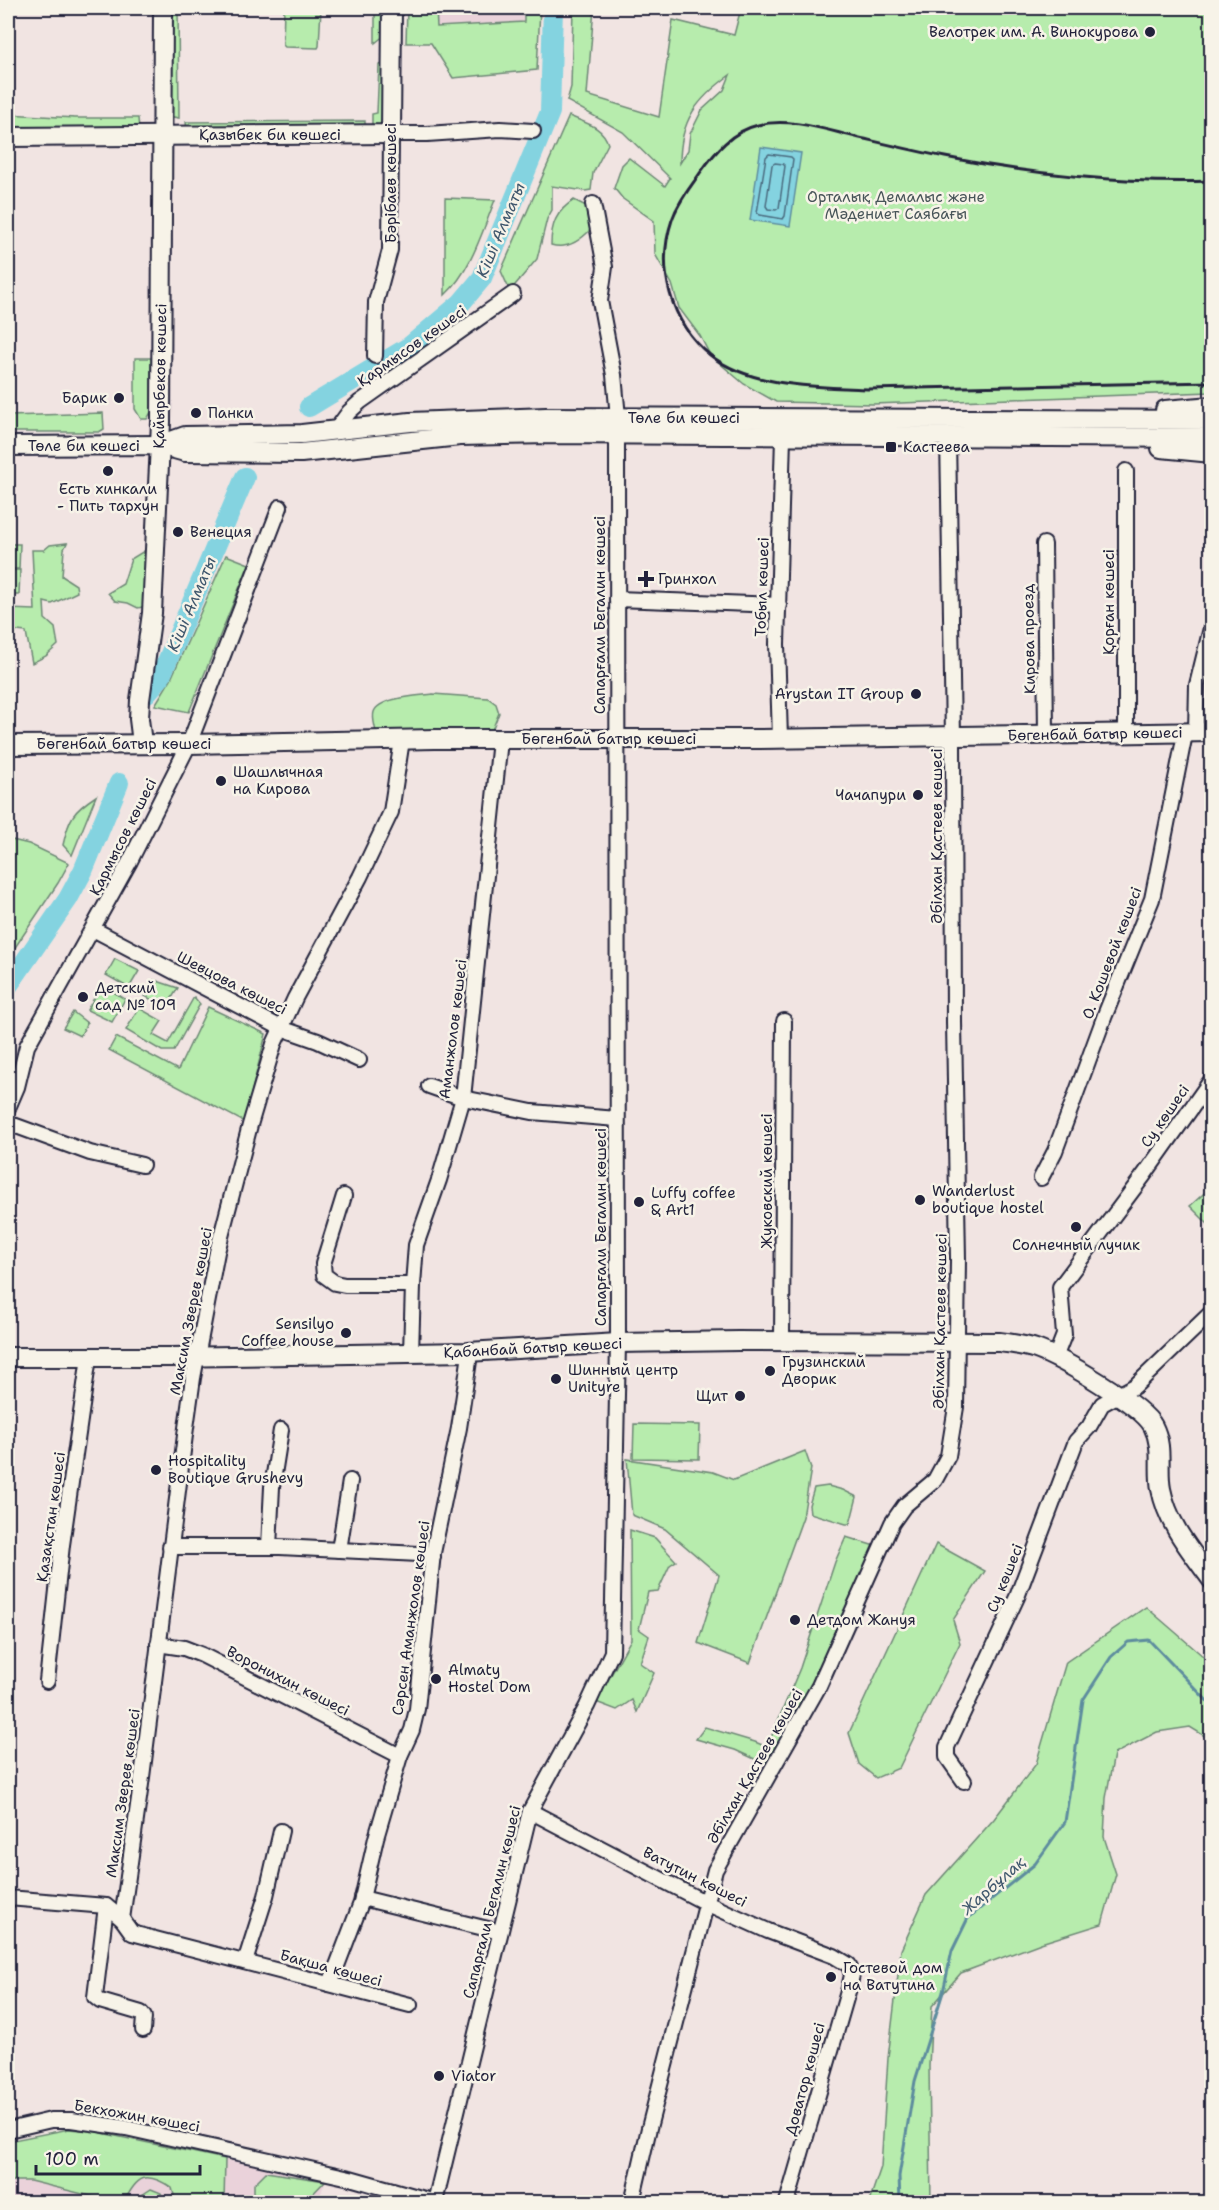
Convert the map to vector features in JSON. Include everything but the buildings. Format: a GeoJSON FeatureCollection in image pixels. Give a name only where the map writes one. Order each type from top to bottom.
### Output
{"type":"FeatureCollection","features":[{"type":"Feature","properties":{"kind":"street","name":"Қайырбеков көшесі"},"geometry":{"type":"LineString","coordinates":[[142,743],[139,719],[140,700],[152,613],[160,446],[163,8]]}},
{"type":"Feature","properties":{"kind":"street","name":"Бәрібаев көшесі"},"geometry":{"type":"LineString","coordinates":[[375,356],[376,302],[390,250],[392,8]]}},
{"type":"Feature","properties":{"kind":"street","name":"Қазыбек би көшесі"},"geometry":{"type":"LineString","coordinates":[[8,137],[428,134],[500,129],[533,131]]}},
{"type":"Feature","properties":{"kind":"street"},"geometry":{"type":"LineString","coordinates":[[593,204],[605,267],[600,301],[614,375],[618,417]]}},
{"type":"Feature","properties":{"kind":"street","name":"Қармысов көшесі"},"geometry":{"type":"LineString","coordinates":[[335,431],[349,412],[360,402],[513,294]]}},
{"type":"Feature","properties":{"kind":"street"},"geometry":{"type":"LineString","coordinates":[[1093,428],[1153,411],[1212,406]]}},
{"type":"Feature","properties":{"kind":"street","name":"Төле би көшесі"},"geometry":{"type":"LineString","coordinates":[[160,446],[184,436],[302,434],[460,419],[618,417],[1093,428],[1212,438]]}},
{"type":"Feature","properties":{"kind":"street","name":"Төле би көшесі"},"geometry":{"type":"LineString","coordinates":[[8,446],[160,446],[185,452],[301,453],[460,436],[948,437],[1212,420]]}},
{"type":"Feature","properties":{"kind":"street"},"geometry":{"type":"LineString","coordinates":[[1093,428],[1155,448],[1212,453]]}},
{"type":"Feature","properties":{"kind":"street","name":"Сапарғали Бегалин көшесі"},"geometry":{"type":"LineString","coordinates":[[435,2202],[530,1810],[612,1652],[618,1343],[617,436]]}},
{"type":"Feature","properties":{"kind":"street","name":"Тобыл көшесі"},"geometry":{"type":"LineString","coordinates":[[780,738],[777,644],[783,436]]}},
{"type":"Feature","properties":{"kind":"street","name":"Әбілхан Қастеев көшесі"},"geometry":{"type":"LineString","coordinates":[[632,2202],[715,1870],[819,1686],[892,1523],[904,1506],[935,1480],[948,1456],[956,1407],[958,1342],[948,437]]}},
{"type":"Feature","properties":{"kind":"street","name":"Қорған көшесі"},"geometry":{"type":"LineString","coordinates":[[1126,471],[1126,733]]}},
{"type":"Feature","properties":{"kind":"street","name":"Қармысов көшесі"},"geometry":{"type":"LineString","coordinates":[[8,1108],[17,1087],[27,1046],[130,861],[189,744],[280,507]]}},
{"type":"Feature","properties":{"kind":"street","name":"Кирова проезд"},"geometry":{"type":"LineString","coordinates":[[1044,544],[1046,734]]}},
{"type":"Feature","properties":{"kind":"street"},"geometry":{"type":"LineString","coordinates":[[617,599],[779,605]]}},
{"type":"Feature","properties":{"kind":"street","name":"О. Кошевой көшесі"},"geometry":{"type":"LineString","coordinates":[[1041,1178],[1055,1151],[1105,1015],[1152,899],[1184,739],[1199,732],[1197,685],[1206,671],[1212,624]]}},
{"type":"Feature","properties":{"kind":"street","name":"Бөгенбай батыр көшесі"},"geometry":{"type":"LineString","coordinates":[[8,745],[953,737],[1199,732]]}},
{"type":"Feature","properties":{"kind":"street","name":"Максим Зверев көшесі"},"geometry":{"type":"LineString","coordinates":[[122,1919],[193,1378],[218,1252],[250,1125],[281,1028],[360,877],[391,812],[402,740]]}},
{"type":"Feature","properties":{"kind":"street","name":"Аманжолов көшесі"},"geometry":{"type":"LineString","coordinates":[[411,1353],[412,1285],[416,1245],[442,1170],[463,1098],[500,740]]}},
{"type":"Feature","properties":{"kind":"street","name":"Шевцова көшесі"},"geometry":{"type":"LineString","coordinates":[[93,929],[281,1028],[318,1041],[359,1060]]}},
{"type":"Feature","properties":{"kind":"street","name":"Жуковский көшесі"},"geometry":{"type":"LineString","coordinates":[[782,1341],[784,1021]]}},
{"type":"Feature","properties":{"kind":"street","name":"Су көшесі"},"geometry":{"type":"LineString","coordinates":[[1055,1358],[1064,1335],[1060,1287],[1212,1079]]}},
{"type":"Feature","properties":{"kind":"street"},"geometry":{"type":"LineString","coordinates":[[429,1086],[463,1098],[532,1112],[617,1119]]}},
{"type":"Feature","properties":{"kind":"street"},"geometry":{"type":"LineString","coordinates":[[8,1124],[90,1153],[142,1165]]}},
{"type":"Feature","properties":{"kind":"street"},"geometry":{"type":"LineString","coordinates":[[344,1196],[323,1264],[324,1275],[335,1283],[345,1285],[412,1285]]}},
{"type":"Feature","properties":{"kind":"street"},"geometry":{"type":"LineString","coordinates":[[1119,1395],[1136,1386],[1212,1312]]}},
{"type":"Feature","properties":{"kind":"street","name":"Қабанбай батыр көшесі"},"geometry":{"type":"LineString","coordinates":[[8,1357],[198,1357],[468,1352],[618,1343],[782,1341],[1000,1342],[1035,1348],[1119,1395],[1138,1409],[1153,1426],[1160,1450],[1161,1488],[1170,1521],[1212,1580]]}},
{"type":"Feature","properties":{"kind":"street","name":"Сәрсен Аманжолов көшесі"},"geometry":{"type":"LineString","coordinates":[[330,1984],[362,1898],[376,1838],[400,1756],[412,1730],[417,1708],[432,1557],[459,1428],[469,1361],[468,1352]]}},
{"type":"Feature","properties":{"kind":"street","name":"Қазақстан көшесі"},"geometry":{"type":"LineString","coordinates":[[47,1682],[62,1545],[89,1357]]}},
{"type":"Feature","properties":{"kind":"street","name":"Су көшесі"},"geometry":{"type":"LineString","coordinates":[[964,1781],[947,1756],[947,1747],[1017,1597],[1076,1441],[1089,1427],[1101,1404],[1119,1395]]}},
{"type":"Feature","properties":{"kind":"street"},"geometry":{"type":"LineString","coordinates":[[268,1547],[272,1487],[281,1430]]}},
{"type":"Feature","properties":{"kind":"street"},"geometry":{"type":"LineString","coordinates":[[339,1550],[350,1481]]}},
{"type":"Feature","properties":{"kind":"street"},"geometry":{"type":"LineString","coordinates":[[170,1547],[268,1547],[419,1554],[432,1557]]}},
{"type":"Feature","properties":{"kind":"street","name":"Воронихин көшесі"},"geometry":{"type":"LineString","coordinates":[[158,1644],[184,1648],[202,1655],[400,1756]]}},
{"type":"Feature","properties":{"kind":"street","name":"Ватутин көшесі"},"geometry":{"type":"LineString","coordinates":[[530,1810],[706,1904],[834,1956],[849,1965]]}},
{"type":"Feature","properties":{"kind":"street"},"geometry":{"type":"LineString","coordinates":[[245,1962],[266,1896],[281,1831]]}},
{"type":"Feature","properties":{"kind":"street"},"geometry":{"type":"LineString","coordinates":[[8,1898],[106,1906],[94,1997],[100,2001],[141,2013],[144,2017],[143,2030]]}},
{"type":"Feature","properties":{"kind":"street"},"geometry":{"type":"LineString","coordinates":[[362,1898],[500,1932]]}},
{"type":"Feature","properties":{"kind":"street","name":"Бақша көшесі"},"geometry":{"type":"LineString","coordinates":[[106,1906],[122,1919],[132,1934],[410,2005]]}},
{"type":"Feature","properties":{"kind":"street","name":"Доватор көшесі"},"geometry":{"type":"LineString","coordinates":[[787,2202],[849,1988],[852,1975],[849,1965]]}},
{"type":"Feature","properties":{"kind":"street","name":"Бекхожин көшесі"},"geometry":{"type":"LineString","coordinates":[[8,2130],[51,2120],[126,2128],[339,2175],[435,2202]]}},
{"type":"Feature","properties":{"kind":"shaded area"},"geometry":{"type":"Polygon","coordinates":[[[407,8],[540,8],[539,45],[406,43],[407,8]]]}},
{"type":"Feature","properties":{"kind":"shaded area"},"geometry":{"type":"Polygon","coordinates":[[[69,2129],[92,2131],[325,2181],[318,2202],[8,2202],[8,2141],[69,2129]]]}},
{"type":"Feature","properties":{"kind":"green space"},"geometry":{"type":"Polygon","coordinates":[[[168,8],[178,8],[179,118],[168,116],[168,8]]]}},
{"type":"Feature","properties":{"kind":"green space"},"geometry":{"type":"Polygon","coordinates":[[[284,8],[321,8],[318,48],[285,47],[283,45],[284,8]]]}},
{"type":"Feature","properties":{"kind":"green space"},"geometry":{"type":"Polygon","coordinates":[[[375,8],[386,8],[385,35],[375,43],[375,8]]]}},
{"type":"Feature","properties":{"kind":"green space"},"geometry":{"type":"Polygon","coordinates":[[[407,8],[436,8],[437,27],[524,22],[524,8],[540,8],[537,70],[453,78],[431,43],[406,43],[407,8]]]}},
{"type":"Feature","properties":{"kind":"green space","name":"Орталық Демалыс және Мәдениет Саябағы"},"geometry":{"type":"Polygon","coordinates":[[[573,8],[594,8],[587,95],[659,117],[673,20],[734,35],[741,8],[1211,8],[1211,392],[873,404],[776,402],[744,384],[710,355],[700,336],[679,308],[672,284],[655,254],[654,221],[623,199],[614,188],[622,165],[629,158],[665,186],[670,178],[623,132],[567,101],[571,87],[573,8]],[[730,75],[708,93],[693,112],[683,134],[680,163],[688,150],[690,134],[702,110],[724,90],[730,75]]]}},
{"type":"Feature","properties":{"kind":"green space"},"geometry":{"type":"Polygon","coordinates":[[[383,64],[383,121],[381,125],[372,127],[372,114],[377,113],[379,65],[383,64]]]}},
{"type":"Feature","properties":{"kind":"green space"},"geometry":{"type":"Polygon","coordinates":[[[8,114],[75,118],[138,118],[139,130],[8,131],[8,114]]]}},
{"type":"Feature","properties":{"kind":"green space"},"geometry":{"type":"Polygon","coordinates":[[[569,116],[598,129],[608,144],[593,173],[591,190],[552,186],[552,210],[547,219],[537,259],[510,291],[501,271],[569,116]]]}},
{"type":"Feature","properties":{"kind":"green space"},"geometry":{"type":"Polygon","coordinates":[[[365,121],[365,131],[187,132],[186,122],[365,121]]]}},
{"type":"Feature","properties":{"kind":"green space"},"geometry":{"type":"Polygon","coordinates":[[[445,198],[495,200],[469,263],[445,295],[445,198]]]}},
{"type":"Feature","properties":{"kind":"green space"},"geometry":{"type":"Polygon","coordinates":[[[574,200],[586,206],[591,229],[568,245],[551,245],[556,219],[574,200]]]}},
{"type":"Feature","properties":{"kind":"green space"},"geometry":{"type":"Polygon","coordinates":[[[135,358],[151,358],[151,412],[147,419],[141,419],[135,409],[135,358]]]}},
{"type":"Feature","properties":{"kind":"green space"},"geometry":{"type":"Polygon","coordinates":[[[103,413],[104,429],[99,432],[8,432],[8,416],[103,413]]]}},
{"type":"Feature","properties":{"kind":"green space"},"geometry":{"type":"Polygon","coordinates":[[[67,543],[64,549],[62,576],[76,585],[77,592],[52,604],[44,602],[45,619],[55,628],[58,645],[46,656],[32,663],[26,632],[8,630],[8,609],[35,610],[32,550],[44,550],[50,545],[67,543]]]}},
{"type":"Feature","properties":{"kind":"green space"},"geometry":{"type":"Polygon","coordinates":[[[8,544],[20,544],[19,569],[8,569],[8,544]]]}},
{"type":"Feature","properties":{"kind":"green space"},"geometry":{"type":"Polygon","coordinates":[[[144,551],[147,606],[138,608],[128,603],[115,601],[108,593],[123,584],[131,559],[144,551]]]}},
{"type":"Feature","properties":{"kind":"green space"},"geometry":{"type":"Polygon","coordinates":[[[226,555],[249,564],[189,712],[155,705],[171,679],[226,555]]]}},
{"type":"Feature","properties":{"kind":"green space"},"geometry":{"type":"Polygon","coordinates":[[[8,570],[20,570],[19,595],[8,595],[8,570]]]}},
{"type":"Feature","properties":{"kind":"green space"},"geometry":{"type":"Polygon","coordinates":[[[433,694],[488,698],[496,704],[499,713],[492,730],[480,737],[376,732],[373,717],[377,707],[391,700],[433,694]]]}},
{"type":"Feature","properties":{"kind":"green space"},"geometry":{"type":"Polygon","coordinates":[[[96,796],[72,855],[63,845],[67,828],[77,811],[96,796]]]}},
{"type":"Feature","properties":{"kind":"green space"},"geometry":{"type":"Polygon","coordinates":[[[8,839],[29,844],[69,863],[8,958],[8,839]]]}},
{"type":"Feature","properties":{"kind":"green space"},"geometry":{"type":"Polygon","coordinates":[[[115,959],[139,971],[129,988],[106,975],[115,959]]]}},
{"type":"Feature","properties":{"kind":"green space"},"geometry":{"type":"Polygon","coordinates":[[[154,980],[178,988],[166,1008],[145,996],[154,980]]]}},
{"type":"Feature","properties":{"kind":"green space"},"geometry":{"type":"Polygon","coordinates":[[[102,985],[125,999],[112,1022],[87,1010],[102,985]]]}},
{"type":"Feature","properties":{"kind":"green space"},"geometry":{"type":"Polygon","coordinates":[[[194,997],[200,1004],[174,1051],[162,1051],[126,1030],[139,1008],[162,1021],[153,1035],[168,1043],[194,997]]]}},
{"type":"Feature","properties":{"kind":"green space"},"geometry":{"type":"Polygon","coordinates":[[[208,1007],[266,1034],[244,1122],[109,1050],[116,1037],[178,1070],[208,1007]]]}},
{"type":"Feature","properties":{"kind":"green space"},"geometry":{"type":"Polygon","coordinates":[[[73,1012],[87,1023],[80,1036],[63,1028],[73,1012]]]}},
{"type":"Feature","properties":{"kind":"green space"},"geometry":{"type":"Polygon","coordinates":[[[1211,1187],[1211,1227],[1190,1206],[1211,1187]]]}},
{"type":"Feature","properties":{"kind":"green space"},"geometry":{"type":"Polygon","coordinates":[[[634,1424],[700,1425],[699,1459],[633,1458],[634,1424]]]}},
{"type":"Feature","properties":{"kind":"green space"},"geometry":{"type":"Polygon","coordinates":[[[805,1451],[811,1468],[803,1517],[750,1663],[698,1643],[719,1575],[665,1529],[632,1515],[627,1459],[713,1472],[734,1480],[805,1451]]]}},
{"type":"Feature","properties":{"kind":"green space"},"geometry":{"type":"Polygon","coordinates":[[[828,1486],[857,1497],[850,1524],[810,1513],[809,1505],[814,1488],[828,1486]]]}},
{"type":"Feature","properties":{"kind":"green space"},"geometry":{"type":"Polygon","coordinates":[[[630,1530],[655,1538],[676,1561],[670,1565],[658,1591],[648,1592],[639,1629],[649,1636],[640,1663],[654,1673],[637,1712],[632,1700],[617,1710],[596,1702],[631,1639],[630,1530]]]}},
{"type":"Feature","properties":{"kind":"green space"},"geometry":{"type":"Polygon","coordinates":[[[846,1537],[878,1547],[822,1669],[770,1766],[735,1750],[696,1739],[705,1727],[767,1747],[800,1668],[835,1562],[846,1537]]]}},
{"type":"Feature","properties":{"kind":"green space"},"geometry":{"type":"Polygon","coordinates":[[[936,1544],[985,1571],[953,1620],[960,1643],[899,1768],[876,1778],[859,1764],[849,1733],[936,1544]]]}},
{"type":"Feature","properties":{"kind":"green space"},"geometry":{"type":"Polygon","coordinates":[[[1146,1607],[1211,1663],[1211,1740],[1190,1727],[1157,1732],[1114,1754],[1106,1798],[1104,1837],[1116,1874],[1102,1924],[1041,1943],[961,1973],[932,2006],[929,2066],[931,2202],[869,2202],[881,2167],[888,2058],[901,1950],[926,1895],[994,1819],[1036,1764],[1066,1662],[1146,1607]]]}},
{"type":"Feature","properties":{"kind":"green space"},"geometry":{"type":"Polygon","coordinates":[[[69,2129],[92,2131],[225,2159],[224,2202],[176,2202],[172,2188],[163,2182],[149,2178],[138,2181],[124,2202],[115,2202],[30,2181],[8,2181],[8,2141],[69,2129]]]}},
{"type":"Feature","properties":{"kind":"green space"},"geometry":{"type":"Polygon","coordinates":[[[266,2172],[325,2181],[305,2202],[254,2202],[254,2184],[266,2172]]]}},
{"type":"Feature","properties":{"kind":"green space"},"geometry":{"type":"Polygon","coordinates":[[[151,2189],[161,2193],[163,2202],[141,2202],[142,2195],[151,2189]]]}},
{"type":"Feature","properties":{"kind":"water"},"geometry":{"type":"Polygon","coordinates":[[[761,147],[801,153],[790,226],[750,220],[761,147]]]}},
{"type":"Feature","properties":{"kind":"waterway","name":"Кіші Алматы"},"geometry":{"type":"LineString","coordinates":[[309,407],[410,346],[461,303],[482,278],[550,112],[553,8]]}},
{"type":"Feature","properties":{"kind":"waterway","name":"Кіші Алматы"},"geometry":{"type":"LineString","coordinates":[[146,694],[160,678],[245,477]]}},
{"type":"Feature","properties":{"kind":"waterway","name":"Кіші Алматы"},"geometry":{"type":"LineString","coordinates":[[8,986],[68,899],[83,871],[119,783]]}},
{"type":"Feature","properties":{"kind":"waterway","name":"Жарбұлақ"},"geometry":{"type":"LineString","coordinates":[[900,2202],[899,2176],[915,2081],[943,1992],[952,1951],[968,1918],[1035,1864],[1065,1822],[1083,1700],[1111,1657],[1128,1642],[1149,1640],[1212,1706]]}},
{"type":"Feature","properties":{"kind":"railway"},"geometry":{"type":"LineString","coordinates":[[1212,181],[1146,181],[1044,173],[945,157],[808,125],[770,123],[740,132],[712,157],[684,195],[675,213],[667,238],[666,256],[666,275],[676,311],[696,342],[726,366],[764,379],[807,386],[868,389],[1212,382]]}},
{"type":"Feature","properties":{"kind":"place","name":"Велотрек им. А. Винокурова"},"geometry":{"type":"Point","coordinates":[1150,32]}},
{"type":"Feature","properties":{"kind":"place","name":"Барик"},"geometry":{"type":"Point","coordinates":[119,398]}},
{"type":"Feature","properties":{"kind":"place","name":"Панки"},"geometry":{"type":"Point","coordinates":[196,413]}},
{"type":"Feature","properties":{"kind":"place","name":"Кастеева"},"geometry":{"type":"Point","coordinates":[891,447]}},
{"type":"Feature","properties":{"kind":"place","name":"Есть хинкали - Пить тархун"},"geometry":{"type":"Point","coordinates":[108,471]}},
{"type":"Feature","properties":{"kind":"place","name":"Венеция"},"geometry":{"type":"Point","coordinates":[178,532]}},
{"type":"Feature","properties":{"kind":"place","name":"Гринхол"},"geometry":{"type":"Point","coordinates":[646,579]}},
{"type":"Feature","properties":{"kind":"place","name":"Arystan IT Group"},"geometry":{"type":"Point","coordinates":[916,694]}},
{"type":"Feature","properties":{"kind":"place","name":"Шашлычная на Кирова"},"geometry":{"type":"Point","coordinates":[221,781]}},
{"type":"Feature","properties":{"kind":"place","name":"Чачапури"},"geometry":{"type":"Point","coordinates":[918,795]}},
{"type":"Feature","properties":{"kind":"place","name":"Детский сад № 109"},"geometry":{"type":"Point","coordinates":[83,997]}},
{"type":"Feature","properties":{"kind":"place","name":"Wanderlust boutique hostel"},"geometry":{"type":"Point","coordinates":[920,1200]}},
{"type":"Feature","properties":{"kind":"place","name":"Luffy coffee & Art1"},"geometry":{"type":"Point","coordinates":[639,1202]}},
{"type":"Feature","properties":{"kind":"place","name":"Солнечный лучик"},"geometry":{"type":"Point","coordinates":[1076,1227]}},
{"type":"Feature","properties":{"kind":"place","name":"Sensilyo Coffee house"},"geometry":{"type":"Point","coordinates":[346,1333]}},
{"type":"Feature","properties":{"kind":"place","name":"Грузинский Дворик"},"geometry":{"type":"Point","coordinates":[770,1371]}},
{"type":"Feature","properties":{"kind":"place","name":"Шинный центр Unityre"},"geometry":{"type":"Point","coordinates":[556,1379]}},
{"type":"Feature","properties":{"kind":"place","name":"Щит"},"geometry":{"type":"Point","coordinates":[740,1396]}},
{"type":"Feature","properties":{"kind":"place","name":"Hospitality Boutique Grushevy"},"geometry":{"type":"Point","coordinates":[156,1470]}},
{"type":"Feature","properties":{"kind":"place","name":"Детдом Жануя"},"geometry":{"type":"Point","coordinates":[795,1620]}},
{"type":"Feature","properties":{"kind":"place","name":"Almaty Hostel Dom"},"geometry":{"type":"Point","coordinates":[436,1679]}},
{"type":"Feature","properties":{"kind":"place","name":"Гостевой дом на Ватутина"},"geometry":{"type":"Point","coordinates":[831,1977]}},
{"type":"Feature","properties":{"kind":"place","name":"Viator"},"geometry":{"type":"Point","coordinates":[439,2076]}}]}
